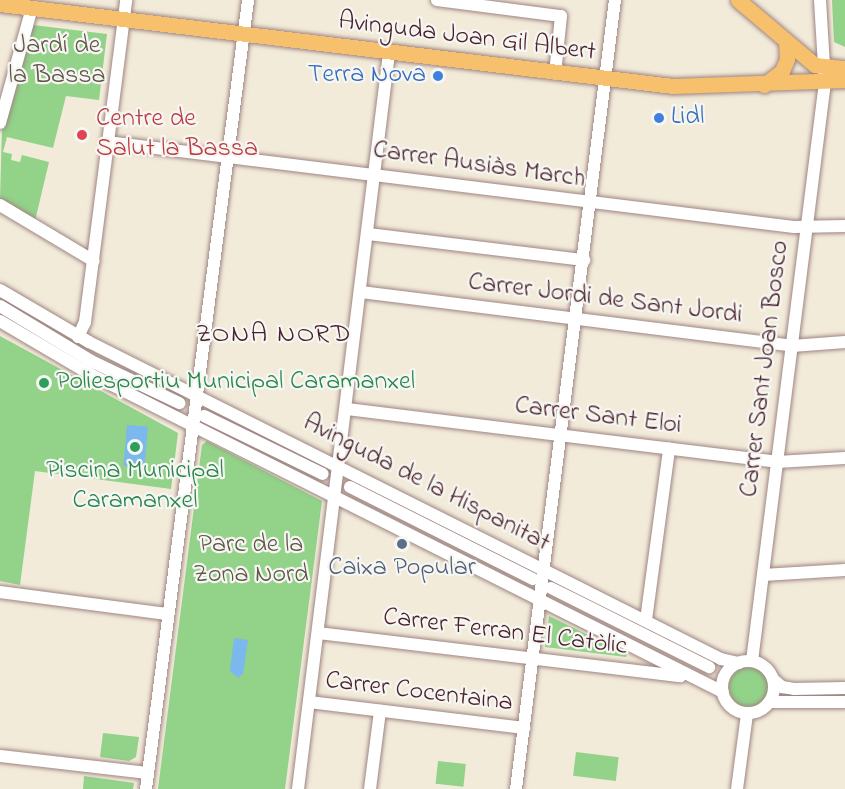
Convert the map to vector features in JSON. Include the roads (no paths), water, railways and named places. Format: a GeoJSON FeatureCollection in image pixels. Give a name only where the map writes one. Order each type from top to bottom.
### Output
{"type":"FeatureCollection","features":[{"type":"Feature","properties":{"kind":"main road"},"geometry":{"type":"LineString","coordinates":[[738,0],[825,75],[845,81]]}},
{"type":"Feature","properties":{"kind":"main road","name":"Avinguda Joan Gil Albert"},"geometry":{"type":"LineString","coordinates":[[0,4],[555,74],[692,88],[764,85],[825,75]]}},
{"type":"Feature","properties":{"kind":"main road"},"geometry":{"type":"LineString","coordinates":[[764,85],[784,66],[786,42]]}},
{"type":"Feature","properties":{"kind":"main road"},"geometry":{"type":"LineString","coordinates":[[825,75],[845,68]]}},
{"type":"Feature","properties":{"kind":"street"},"geometry":{"type":"LineString","coordinates":[[78,337],[85,322],[94,261],[106,142],[126,0]]}},
{"type":"Feature","properties":{"kind":"street"},"geometry":{"type":"LineString","coordinates":[[146,789],[191,424],[248,0]]}},
{"type":"Feature","properties":{"kind":"street"},"geometry":{"type":"LineString","coordinates":[[437,0],[561,16],[555,74]]}},
{"type":"Feature","properties":{"kind":"street"},"geometry":{"type":"LineString","coordinates":[[516,789],[615,0]]}},
{"type":"Feature","properties":{"kind":"street","name":"Carrer Sant Joan Bosco"},"geometry":{"type":"LineString","coordinates":[[752,661],[825,75],[820,0]]}},
{"type":"Feature","properties":{"kind":"street"},"geometry":{"type":"LineString","coordinates":[[0,123],[32,8]]}},
{"type":"Feature","properties":{"kind":"street"},"geometry":{"type":"LineString","coordinates":[[298,789],[334,495],[347,409],[389,53]]}},
{"type":"Feature","properties":{"kind":"street","name":"Carrer Ausiàs March"},"geometry":{"type":"LineString","coordinates":[[106,142],[806,228],[845,226]]}},
{"type":"Feature","properties":{"kind":"street"},"geometry":{"type":"LineString","coordinates":[[0,205],[94,261]]}},
{"type":"Feature","properties":{"kind":"street"},"geometry":{"type":"LineString","coordinates":[[368,234],[584,260]]}},
{"type":"Feature","properties":{"kind":"street","name":"Avinguda de la Hispanitat"},"geometry":{"type":"LineString","coordinates":[[0,290],[78,337],[544,568],[721,659],[739,663]]}},
{"type":"Feature","properties":{"kind":"street","name":"Carrer Jordi de Sant Jordi"},"geometry":{"type":"LineString","coordinates":[[361,292],[792,346],[845,342]]}},
{"type":"Feature","properties":{"kind":"street"},"geometry":{"type":"LineString","coordinates":[[0,306],[91,361],[178,403]]}},
{"type":"Feature","properties":{"kind":"street","name":"Avinguda de la Hispanitat"},"geometry":{"type":"LineString","coordinates":[[0,321],[90,374],[541,598],[687,677],[723,692]]}},
{"type":"Feature","properties":{"kind":"street","name":"Carrer Sant Eloi"},"geometry":{"type":"LineString","coordinates":[[347,409],[777,462],[845,458]]}},
{"type":"Feature","properties":{"kind":"street","name":"Avinguda de la Hispanitat"},"geometry":{"type":"LineString","coordinates":[[204,416],[323,474]]}},
{"type":"Feature","properties":{"kind":"street"},"geometry":{"type":"LineString","coordinates":[[646,620],[669,449]]}},
{"type":"Feature","properties":{"kind":"street","name":"Avinguda de la Hispanitat"},"geometry":{"type":"LineString","coordinates":[[350,487],[532,579]]}},
{"type":"Feature","properties":{"kind":"street"},"geometry":{"type":"LineString","coordinates":[[763,575],[845,570]]}},
{"type":"Feature","properties":{"kind":"street","name":"Avinguda de la Hispanitat"},"geometry":{"type":"LineString","coordinates":[[551,588],[709,667]]}},
{"type":"Feature","properties":{"kind":"street"},"geometry":{"type":"LineString","coordinates":[[0,592],[167,614]]}},
{"type":"Feature","properties":{"kind":"street","name":"Carrer Ferran El Catòlic"},"geometry":{"type":"LineString","coordinates":[[318,633],[687,677]]}},
{"type":"Feature","properties":{"kind":"street"},"geometry":{"type":"LineString","coordinates":[[774,680],[770,702],[760,711],[747,714],[729,705],[723,692],[725,674],[739,663],[752,661],[766,667],[774,680],[782,687],[794,689],[845,688]]}},
{"type":"Feature","properties":{"kind":"street","name":"Carrer Cocentaina"},"geometry":{"type":"LineString","coordinates":[[309,702],[524,728]]}},
{"type":"Feature","properties":{"kind":"street"},"geometry":{"type":"LineString","coordinates":[[770,702],[845,702]]}},
{"type":"Feature","properties":{"kind":"street"},"geometry":{"type":"LineString","coordinates":[[371,783],[380,711]]}},
{"type":"Feature","properties":{"kind":"street"},"geometry":{"type":"LineString","coordinates":[[737,789],[747,714]]}},
{"type":"Feature","properties":{"kind":"street"},"geometry":{"type":"LineString","coordinates":[[0,756],[148,773]]}},
{"type":"Feature","properties":{"kind":"water","name":"Piscina Municipal Caramanxel"},"geometry":{"type":"Polygon","coordinates":[[[127,425],[148,427],[144,468],[123,466],[127,425]]]}},
{"type":"Feature","properties":{"kind":"water"},"geometry":{"type":"Polygon","coordinates":[[[234,638],[248,640],[243,674],[238,678],[230,671],[234,638]]]}},
{"type":"Feature","properties":{"kind":"place","name":"Terra Nova"},"geometry":{"type":"Point","coordinates":[438,76]}},
{"type":"Feature","properties":{"kind":"place","name":"Lidl"},"geometry":{"type":"Point","coordinates":[659,118]}},
{"type":"Feature","properties":{"kind":"place","name":"Centre de Salut la Bassa"},"geometry":{"type":"Point","coordinates":[82,135]}},
{"type":"Feature","properties":{"kind":"place","name":"Poliesportiu Municipal Caramanxel"},"geometry":{"type":"Point","coordinates":[44,383]}},
{"type":"Feature","properties":{"kind":"place","name":"Piscina Municipal Caramanxel"},"geometry":{"type":"Point","coordinates":[135,447]}},
{"type":"Feature","properties":{"kind":"place","name":"Caixa Popular"},"geometry":{"type":"Point","coordinates":[402,544]}},
{"type":"Feature","properties":{"kind":"district","name":"ZONA NORD"},"geometry":{"type":"Point","coordinates":[274,335]}},
{"type":"Feature","properties":{"kind":"park label","name":"Jardí de la Bassa"},"geometry":{"type":"Point","coordinates":[57,62]}},
{"type":"Feature","properties":{"kind":"park label","name":"Parc de la Zona Nord"},"geometry":{"type":"Point","coordinates":[251,561]}}]}
